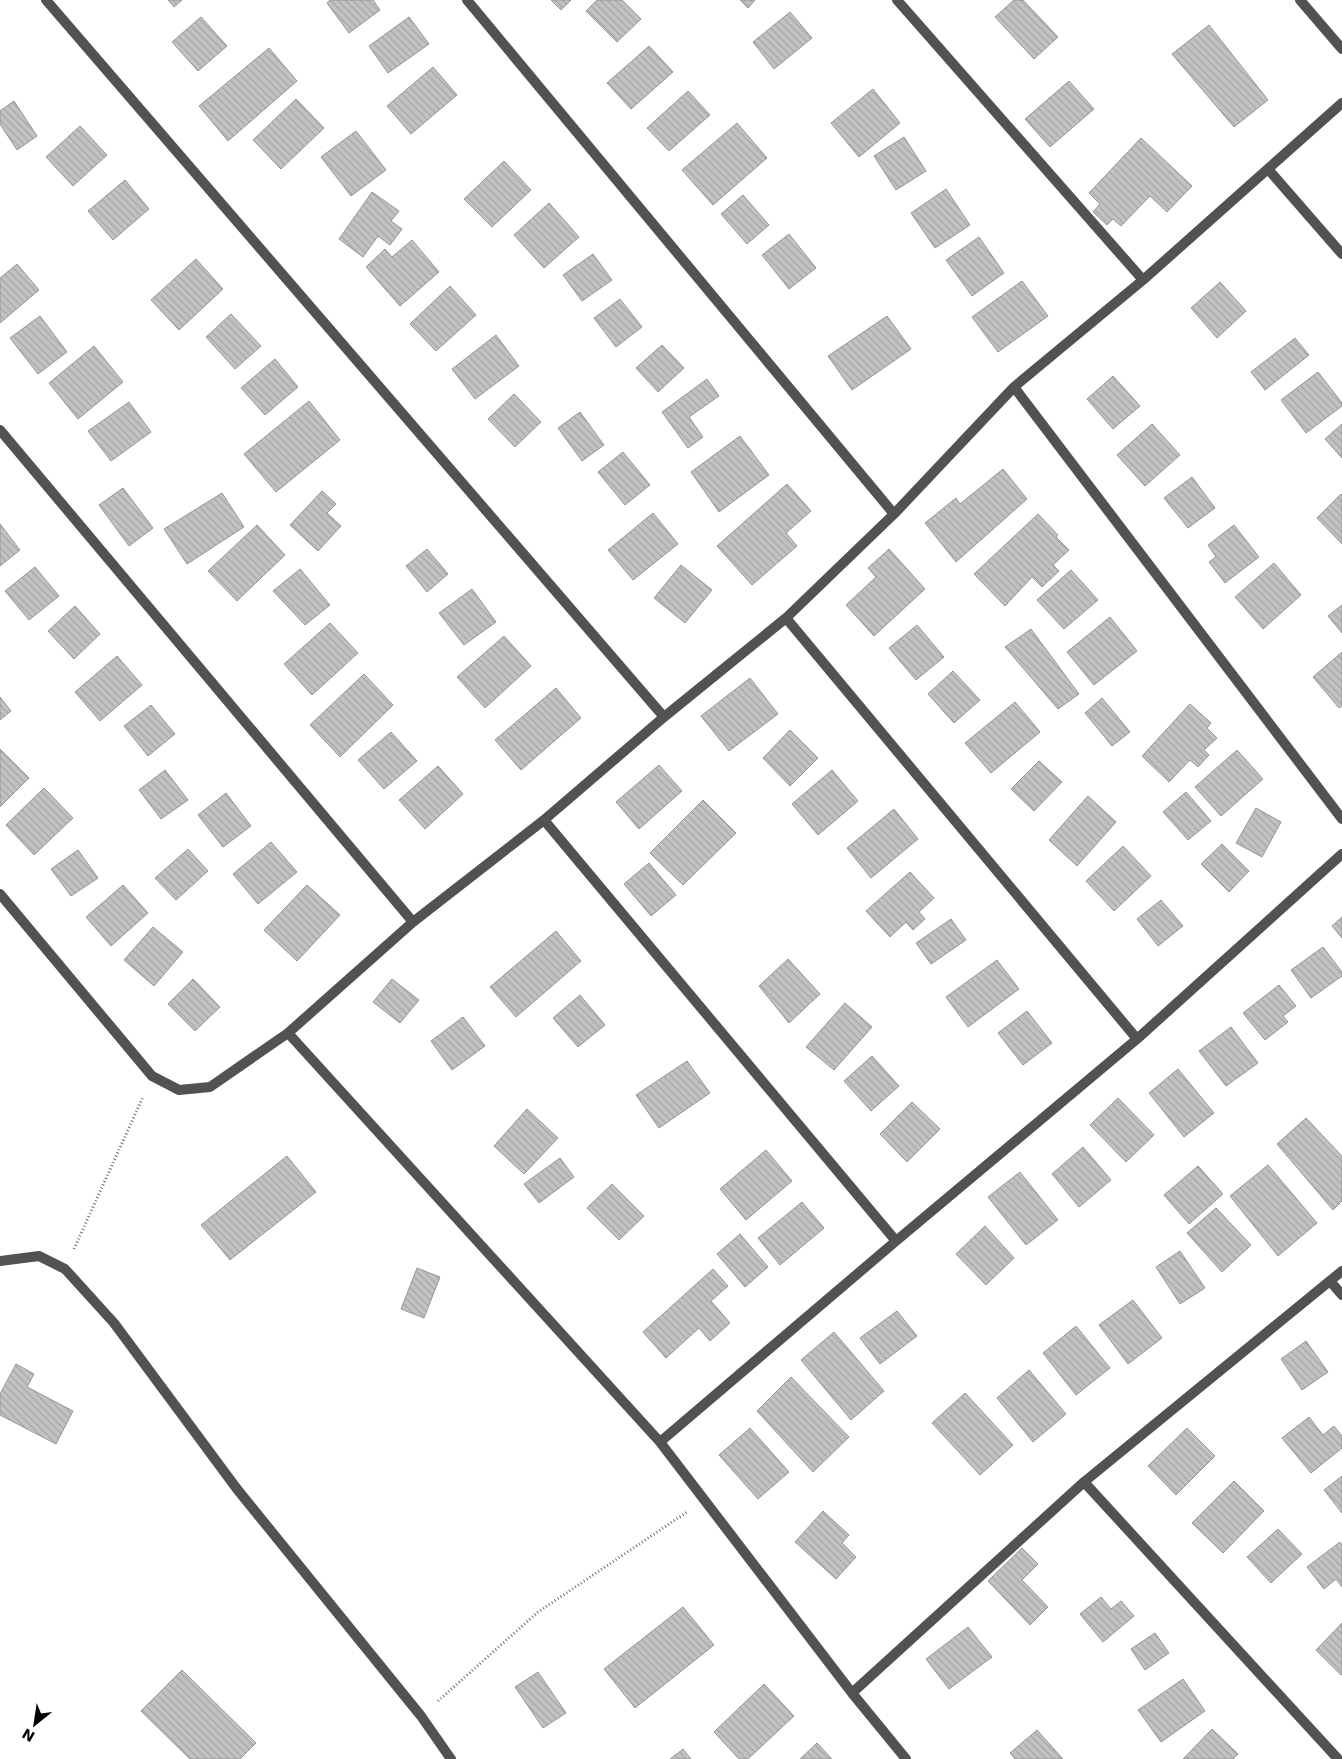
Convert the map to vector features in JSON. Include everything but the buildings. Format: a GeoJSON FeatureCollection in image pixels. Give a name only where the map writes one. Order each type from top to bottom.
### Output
{"type":"FeatureCollection","features":[{"type":"Feature","properties":{"kind":"street"},"geometry":{"type":"LineString","coordinates":[[46,0],[664,717]]}},
{"type":"Feature","properties":{"kind":"street"},"geometry":{"type":"LineString","coordinates":[[467,0],[894,514]]}},
{"type":"Feature","properties":{"kind":"street"},"geometry":{"type":"LineString","coordinates":[[897,0],[1142,280]]}},
{"type":"Feature","properties":{"kind":"street"},"geometry":{"type":"LineString","coordinates":[[1300,0],[1342,49]]}},
{"type":"Feature","properties":{"kind":"street"},"geometry":{"type":"LineString","coordinates":[[0,894],[152,1076],[179,1090],[210,1087],[288,1033],[413,922],[544,820],[664,717],[786,618],[894,514],[1014,387],[1142,280],[1342,103]]}},
{"type":"Feature","properties":{"kind":"street"},"geometry":{"type":"LineString","coordinates":[[1268,169],[1342,254]]}},
{"type":"Feature","properties":{"kind":"street"},"geometry":{"type":"LineString","coordinates":[[1014,387],[1342,819]]}},
{"type":"Feature","properties":{"kind":"street"},"geometry":{"type":"LineString","coordinates":[[0,430],[413,922]]}},
{"type":"Feature","properties":{"kind":"street"},"geometry":{"type":"LineString","coordinates":[[786,618],[1137,1039]]}},
{"type":"Feature","properties":{"kind":"street"},"geometry":{"type":"LineString","coordinates":[[544,820],[896,1241]]}},
{"type":"Feature","properties":{"kind":"street"},"geometry":{"type":"LineString","coordinates":[[660,1442],[1137,1039],[1342,854]]}},
{"type":"Feature","properties":{"kind":"street"},"geometry":{"type":"LineString","coordinates":[[288,1033],[660,1442],[852,1693],[906,1759]]}},
{"type":"Feature","properties":{"kind":"street"},"geometry":{"type":"LineString","coordinates":[[0,1261],[39,1256],[65,1269],[114,1322],[237,1489],[420,1716],[451,1759]]}},
{"type":"Feature","properties":{"kind":"street"},"geometry":{"type":"LineString","coordinates":[[852,1693],[1084,1482],[1342,1271]]}},
{"type":"Feature","properties":{"kind":"street"},"geometry":{"type":"LineString","coordinates":[[1330,1281],[1342,1295]]}},
{"type":"Feature","properties":{"kind":"street"},"geometry":{"type":"LineString","coordinates":[[1084,1482],[1338,1759]]}},
{"type":"Feature","properties":{"kind":"path"},"geometry":{"type":"LineString","coordinates":[[65,1269],[152,1076]]}},
{"type":"Feature","properties":{"kind":"path"},"geometry":{"type":"LineString","coordinates":[[420,1716],[538,1612],[704,1500]]}}]}
